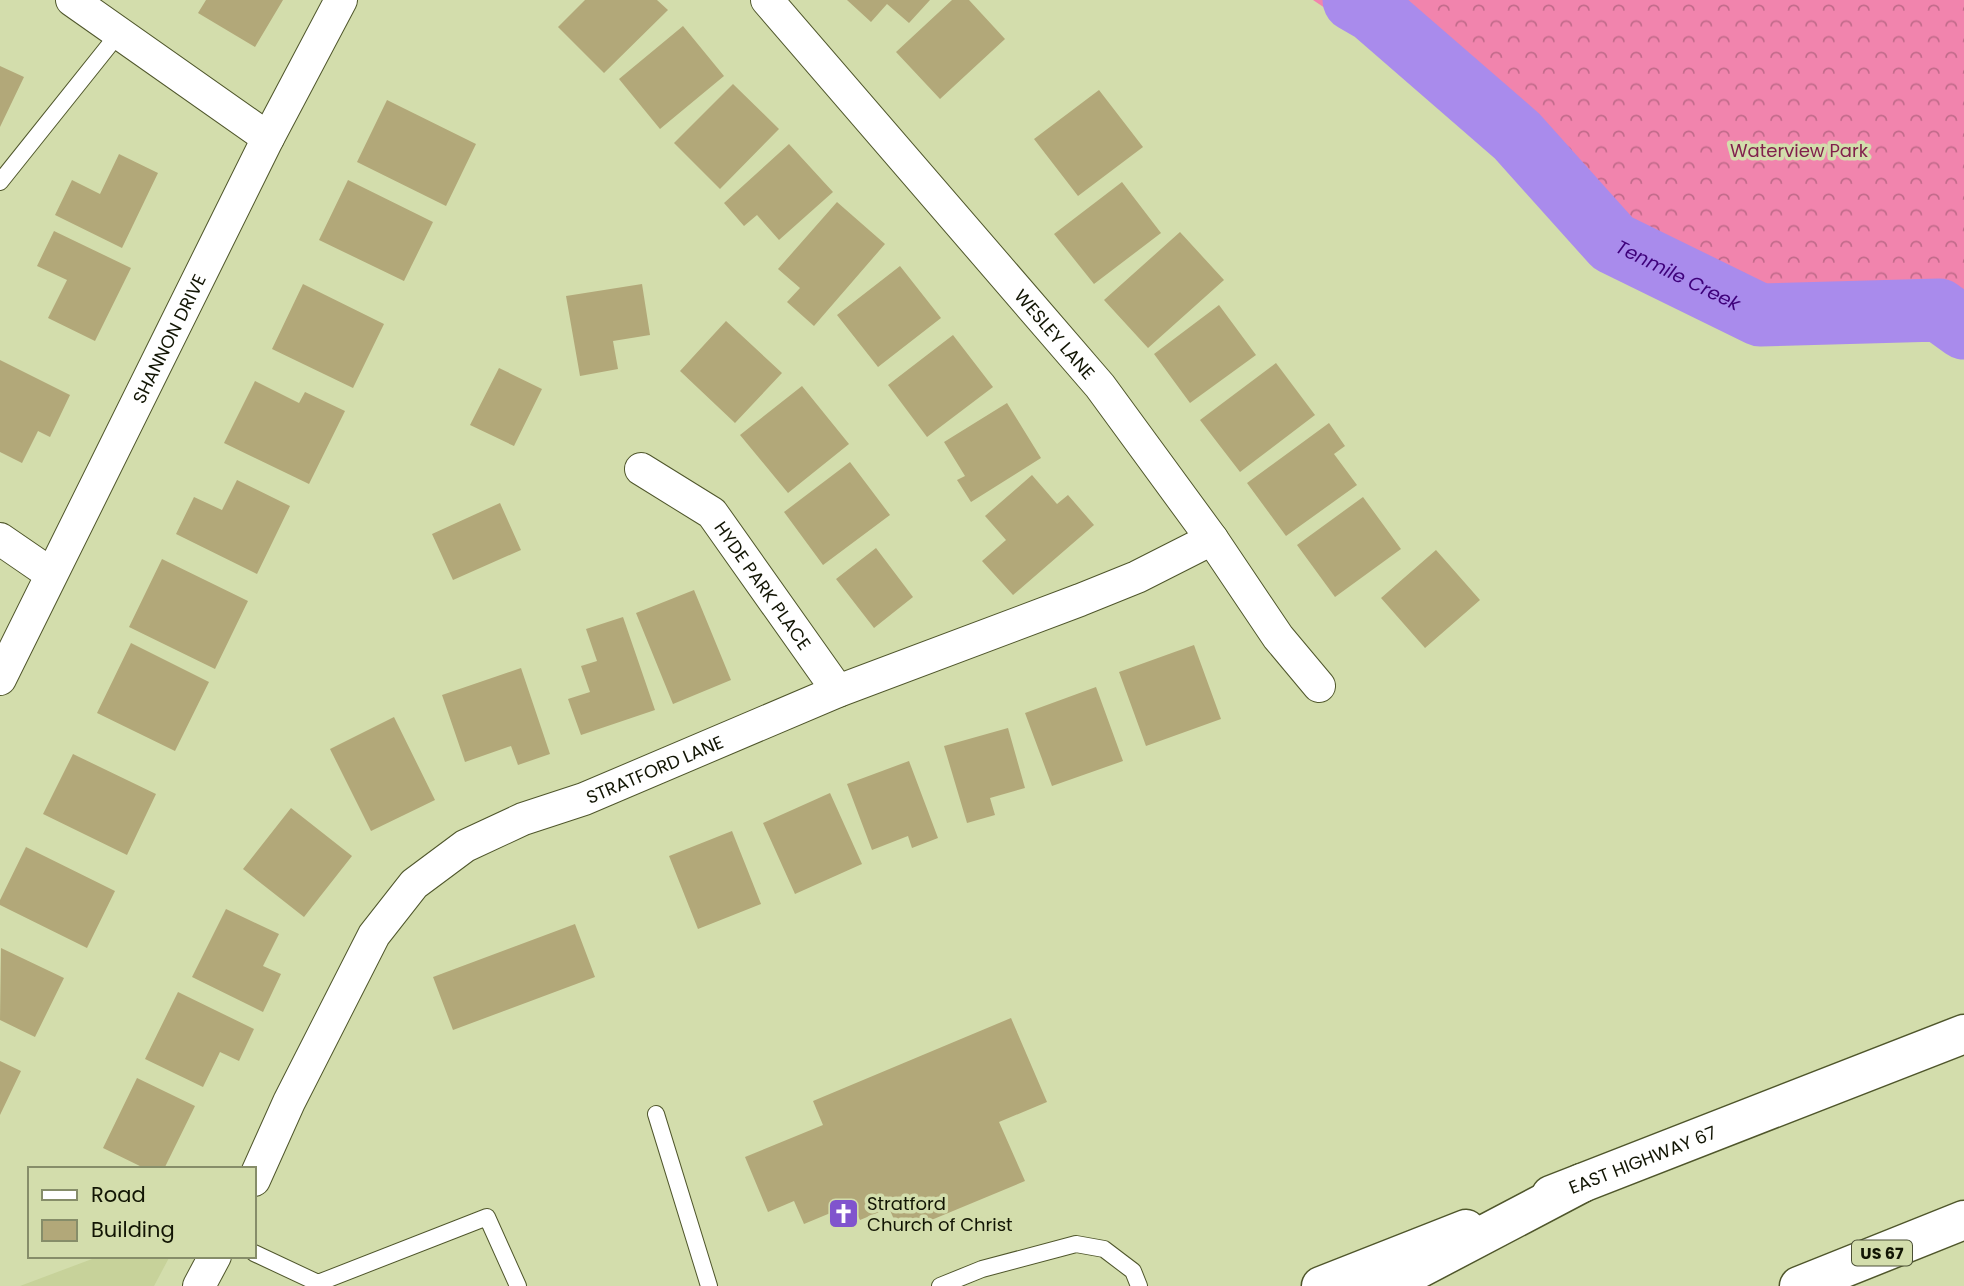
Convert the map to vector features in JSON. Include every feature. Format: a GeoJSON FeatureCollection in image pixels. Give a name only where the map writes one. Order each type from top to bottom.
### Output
{"type":"FeatureCollection","features":[{"type":"Feature","properties":{"kind":"main road","name":"EAST HIGHWAY 67"},"geometry":{"type":"LineString","coordinates":[[1321,1286],[1964,1034]]}},
{"type":"Feature","properties":{"kind":"main road"},"geometry":{"type":"LineString","coordinates":[[1387,1286],[1582,1183]]}},
{"type":"Feature","properties":{"kind":"main road","name":"US 67"},"geometry":{"type":"LineString","coordinates":[[1799,1286],[1964,1220]]}},
{"type":"Feature","properties":{"kind":"street"},"geometry":{"type":"LineString","coordinates":[[72,0],[268,138]]}},
{"type":"Feature","properties":{"kind":"street","name":"SHANNON DRIVE"},"geometry":{"type":"LineString","coordinates":[[0,679],[268,138],[341,0]]}},
{"type":"Feature","properties":{"kind":"street","name":"WESLEY LANE"},"geometry":{"type":"LineString","coordinates":[[768,0],[1100,386],[1212,539],[1278,637],[1319,686]]}},
{"type":"Feature","properties":{"kind":"street","name":"HYDE PARK PLACE"},"geometry":{"type":"LineString","coordinates":[[641,469],[712,513],[838,691]]}},
{"type":"Feature","properties":{"kind":"street","name":"STRATFORD LANE"},"geometry":{"type":"LineString","coordinates":[[256,1176],[289,1102],[374,934],[414,884],[465,846],[523,819],[584,799],[838,691],[1136,577],[1212,539]]}},
{"type":"Feature","properties":{"kind":"street"},"geometry":{"type":"LineString","coordinates":[[0,540],[51,574]]}},
{"type":"Feature","properties":{"kind":"street"},"geometry":{"type":"LineString","coordinates":[[199,1286],[214,1258]]}},
{"type":"Feature","properties":{"kind":"lane"},"geometry":{"type":"LineString","coordinates":[[0,182],[119,33]]}},
{"type":"Feature","properties":{"kind":"lane"},"geometry":{"type":"LineString","coordinates":[[656,1114],[709,1286]]}},
{"type":"Feature","properties":{"kind":"lane"},"geometry":{"type":"LineString","coordinates":[[256,1253],[318,1283],[487,1217],[518,1286]]}},
{"type":"Feature","properties":{"kind":"lane"},"geometry":{"type":"LineString","coordinates":[[940,1286],[982,1269],[1076,1244],[1104,1250],[1133,1271],[1139,1286]]}},
{"type":"Feature","properties":{"kind":"shaded area"},"geometry":{"type":"Polygon","coordinates":[[[95,1258],[169,1258],[154,1286],[20,1286],[95,1258]]]}},
{"type":"Feature","properties":{"kind":"green space","name":"Waterview Park"},"geometry":{"type":"Polygon","coordinates":[[[1313,0],[1964,0],[1964,315],[1944,299],[1758,301],[1623,238],[1492,85],[1386,49],[1313,0]]]}},
{"type":"Feature","properties":{"kind":"building"},"geometry":{"type":"Polygon","coordinates":[[[206,0],[283,0],[255,47],[198,13],[206,0]]]}},
{"type":"Feature","properties":{"kind":"building"},"geometry":{"type":"Polygon","coordinates":[[[585,0],[657,0],[668,10],[604,73],[558,27],[585,0]]]}},
{"type":"Feature","properties":{"kind":"building"},"geometry":{"type":"Polygon","coordinates":[[[847,0],[930,0],[909,23],[887,4],[871,22],[847,0]]]}},
{"type":"Feature","properties":{"kind":"building"},"geometry":{"type":"Polygon","coordinates":[[[952,0],[969,0],[1005,39],[940,99],[896,52],[952,0]]]}},
{"type":"Feature","properties":{"kind":"building"},"geometry":{"type":"Polygon","coordinates":[[[683,26],[724,76],[660,129],[619,79],[683,26]]]}},
{"type":"Feature","properties":{"kind":"building"},"geometry":{"type":"Polygon","coordinates":[[[0,66],[24,77],[0,127],[0,66]]]}},
{"type":"Feature","properties":{"kind":"building"},"geometry":{"type":"Polygon","coordinates":[[[733,84],[779,129],[720,189],[674,143],[733,84]]]}},
{"type":"Feature","properties":{"kind":"building"},"geometry":{"type":"Polygon","coordinates":[[[1099,90],[1143,147],[1078,196],[1034,139],[1099,90]]]}},
{"type":"Feature","properties":{"kind":"building"},"geometry":{"type":"Polygon","coordinates":[[[387,100],[476,144],[446,206],[357,162],[387,100]]]}},
{"type":"Feature","properties":{"kind":"building"},"geometry":{"type":"Polygon","coordinates":[[[789,144],[833,192],[779,240],[757,215],[744,226],[724,203],[789,144]]]}},
{"type":"Feature","properties":{"kind":"building"},"geometry":{"type":"Polygon","coordinates":[[[119,154],[158,173],[122,248],[55,215],[72,180],[100,194],[119,154]]]}},
{"type":"Feature","properties":{"kind":"building"},"geometry":{"type":"Polygon","coordinates":[[[348,180],[433,222],[404,281],[319,240],[348,180]]]}},
{"type":"Feature","properties":{"kind":"building"},"geometry":{"type":"Polygon","coordinates":[[[1122,182],[1161,233],[1094,284],[1054,234],[1122,182]]]}},
{"type":"Feature","properties":{"kind":"building"},"geometry":{"type":"Polygon","coordinates":[[[837,202],[885,244],[814,326],[787,302],[800,288],[778,269],[837,202]]]}},
{"type":"Feature","properties":{"kind":"building"},"geometry":{"type":"Polygon","coordinates":[[[54,231],[131,268],[95,341],[48,318],[67,280],[37,266],[54,231]]]}},
{"type":"Feature","properties":{"kind":"building"},"geometry":{"type":"Polygon","coordinates":[[[1180,232],[1224,280],[1148,348],[1104,300],[1180,232]]]}},
{"type":"Feature","properties":{"kind":"building"},"geometry":{"type":"Polygon","coordinates":[[[900,266],[941,318],[878,367],[837,315],[900,266]]]}},
{"type":"Feature","properties":{"kind":"building"},"geometry":{"type":"Polygon","coordinates":[[[303,284],[384,324],[353,388],[272,349],[303,284]]]}},
{"type":"Feature","properties":{"kind":"building"},"geometry":{"type":"Polygon","coordinates":[[[642,284],[650,335],[613,341],[618,369],[580,376],[566,296],[642,284]]]}},
{"type":"Feature","properties":{"kind":"building"},"geometry":{"type":"Polygon","coordinates":[[[1219,305],[1256,355],[1190,403],[1154,354],[1219,305]]]}},
{"type":"Feature","properties":{"kind":"building"},"geometry":{"type":"Polygon","coordinates":[[[726,321],[782,373],[735,423],[680,371],[726,321]]]}},
{"type":"Feature","properties":{"kind":"building"},"geometry":{"type":"Polygon","coordinates":[[[953,335],[993,387],[927,437],[888,385],[953,335]]]}},
{"type":"Feature","properties":{"kind":"building"},"geometry":{"type":"Polygon","coordinates":[[[0,360],[70,395],[50,437],[38,431],[22,463],[0,452],[0,360]]]}},
{"type":"Feature","properties":{"kind":"building"},"geometry":{"type":"Polygon","coordinates":[[[1276,363],[1315,415],[1240,472],[1200,420],[1276,363]]]}},
{"type":"Feature","properties":{"kind":"building"},"geometry":{"type":"Polygon","coordinates":[[[499,368],[542,389],[514,446],[470,425],[499,368]]]}},
{"type":"Feature","properties":{"kind":"building"},"geometry":{"type":"Polygon","coordinates":[[[255,381],[299,403],[305,392],[345,411],[309,484],[224,443],[255,381]]]}},
{"type":"Feature","properties":{"kind":"building"},"geometry":{"type":"Polygon","coordinates":[[[802,386],[849,444],[788,493],[740,435],[802,386]]]}},
{"type":"Feature","properties":{"kind":"building"},"geometry":{"type":"Polygon","coordinates":[[[1007,403],[1041,458],[971,502],[957,480],[965,476],[944,442],[1007,403]]]}},
{"type":"Feature","properties":{"kind":"building"},"geometry":{"type":"Polygon","coordinates":[[[1329,423],[1345,446],[1334,454],[1357,485],[1286,536],[1247,483],[1329,423]]]}},
{"type":"Feature","properties":{"kind":"building"},"geometry":{"type":"Polygon","coordinates":[[[850,462],[890,515],[823,565],[784,512],[850,462]]]}},
{"type":"Feature","properties":{"kind":"building"},"geometry":{"type":"Polygon","coordinates":[[[1032,475],[1057,504],[1068,495],[1094,525],[1013,595],[982,561],[1006,540],[985,516],[1032,475]]]}},
{"type":"Feature","properties":{"kind":"building"},"geometry":{"type":"Polygon","coordinates":[[[237,480],[290,506],[257,574],[176,534],[194,497],[222,510],[237,480]]]}},
{"type":"Feature","properties":{"kind":"building"},"geometry":{"type":"Polygon","coordinates":[[[1363,497],[1401,549],[1335,597],[1297,545],[1363,497]]]}},
{"type":"Feature","properties":{"kind":"building"},"geometry":{"type":"Polygon","coordinates":[[[500,503],[521,550],[453,580],[432,534],[500,503]]]}},
{"type":"Feature","properties":{"kind":"building"},"geometry":{"type":"Polygon","coordinates":[[[876,548],[913,597],[874,628],[836,579],[876,548]]]}},
{"type":"Feature","properties":{"kind":"building"},"geometry":{"type":"Polygon","coordinates":[[[1436,550],[1480,600],[1425,648],[1381,598],[1436,550]]]}},
{"type":"Feature","properties":{"kind":"building"},"geometry":{"type":"Polygon","coordinates":[[[162,559],[248,601],[215,669],[129,627],[162,559]]]}},
{"type":"Feature","properties":{"kind":"building"},"geometry":{"type":"Polygon","coordinates":[[[694,590],[731,680],[673,704],[636,613],[694,590]]]}},
{"type":"Feature","properties":{"kind":"building"},"geometry":{"type":"Polygon","coordinates":[[[623,617],[655,710],[581,735],[568,699],[590,692],[581,666],[597,661],[586,629],[623,617]]]}},
{"type":"Feature","properties":{"kind":"building"},"geometry":{"type":"Polygon","coordinates":[[[131,643],[209,682],[175,751],[97,713],[131,643]]]}},
{"type":"Feature","properties":{"kind":"building"},"geometry":{"type":"Polygon","coordinates":[[[1194,645],[1221,719],[1146,746],[1119,672],[1194,645]]]}},
{"type":"Feature","properties":{"kind":"building"},"geometry":{"type":"Polygon","coordinates":[[[521,668],[550,754],[518,765],[511,746],[465,762],[442,695],[521,668]]]}},
{"type":"Feature","properties":{"kind":"building"},"geometry":{"type":"Polygon","coordinates":[[[1096,687],[1123,761],[1052,786],[1025,713],[1096,687]]]}},
{"type":"Feature","properties":{"kind":"building"},"geometry":{"type":"Polygon","coordinates":[[[394,717],[435,800],[371,831],[330,749],[394,717]]]}},
{"type":"Feature","properties":{"kind":"building"},"geometry":{"type":"Polygon","coordinates":[[[1008,728],[1025,788],[990,798],[995,815],[967,823],[944,746],[1008,728]]]}},
{"type":"Feature","properties":{"kind":"building"},"geometry":{"type":"Polygon","coordinates":[[[73,754],[156,794],[127,855],[43,814],[73,754]]]}},
{"type":"Feature","properties":{"kind":"building"},"geometry":{"type":"Polygon","coordinates":[[[909,761],[938,838],[912,848],[908,836],[872,850],[847,784],[909,761]]]}},
{"type":"Feature","properties":{"kind":"building"},"geometry":{"type":"Polygon","coordinates":[[[830,793],[862,864],[795,894],[763,823],[830,793]]]}},
{"type":"Feature","properties":{"kind":"building"},"geometry":{"type":"Polygon","coordinates":[[[291,808],[352,856],[304,917],[243,869],[291,808]]]}},
{"type":"Feature","properties":{"kind":"building"},"geometry":{"type":"Polygon","coordinates":[[[732,831],[761,904],[698,929],[669,856],[732,831]]]}},
{"type":"Feature","properties":{"kind":"building"},"geometry":{"type":"Polygon","coordinates":[[[26,847],[115,891],[87,948],[0,905],[26,847]]]}},
{"type":"Feature","properties":{"kind":"building"},"geometry":{"type":"Polygon","coordinates":[[[226,909],[279,934],[263,966],[281,974],[263,1012],[192,977],[226,909]]]}},
{"type":"Feature","properties":{"kind":"building"},"geometry":{"type":"Polygon","coordinates":[[[575,924],[595,977],[453,1030],[433,977],[575,924]]]}},
{"type":"Feature","properties":{"kind":"building"},"geometry":{"type":"Polygon","coordinates":[[[1,948],[64,978],[35,1037],[0,1020],[1,948]]]}},
{"type":"Feature","properties":{"kind":"building"},"geometry":{"type":"Polygon","coordinates":[[[178,992],[254,1029],[239,1061],[220,1052],[203,1087],[145,1059],[178,992]]]}},
{"type":"Feature","properties":{"kind":"building"},"geometry":{"type":"Polygon","coordinates":[[[1011,1018],[1047,1102],[999,1122],[1025,1181],[900,1233],[889,1208],[860,1220],[852,1204],[804,1224],[794,1201],[768,1212],[745,1157],[823,1125],[813,1101],[1011,1018]]]}},
{"type":"Feature","properties":{"kind":"building"},"geometry":{"type":"Polygon","coordinates":[[[0,1061],[21,1071],[0,1115],[0,1061]]]}},
{"type":"Feature","properties":{"kind":"building"},"geometry":{"type":"Polygon","coordinates":[[[137,1078],[195,1106],[165,1167],[142,1167],[103,1148],[137,1078]]]}},
{"type":"Feature","properties":{"kind":"waterway","name":"Tenmile Creek"},"geometry":{"type":"LineString","coordinates":[[1354,0],[1373,11],[1517,136],[1613,243],[1760,315],[1939,310],[1964,328]]}},
{"type":"Feature","properties":{"kind":"place","name":"Stratford Church of Christ"},"geometry":{"type":"Point","coordinates":[844,1213]}}]}
